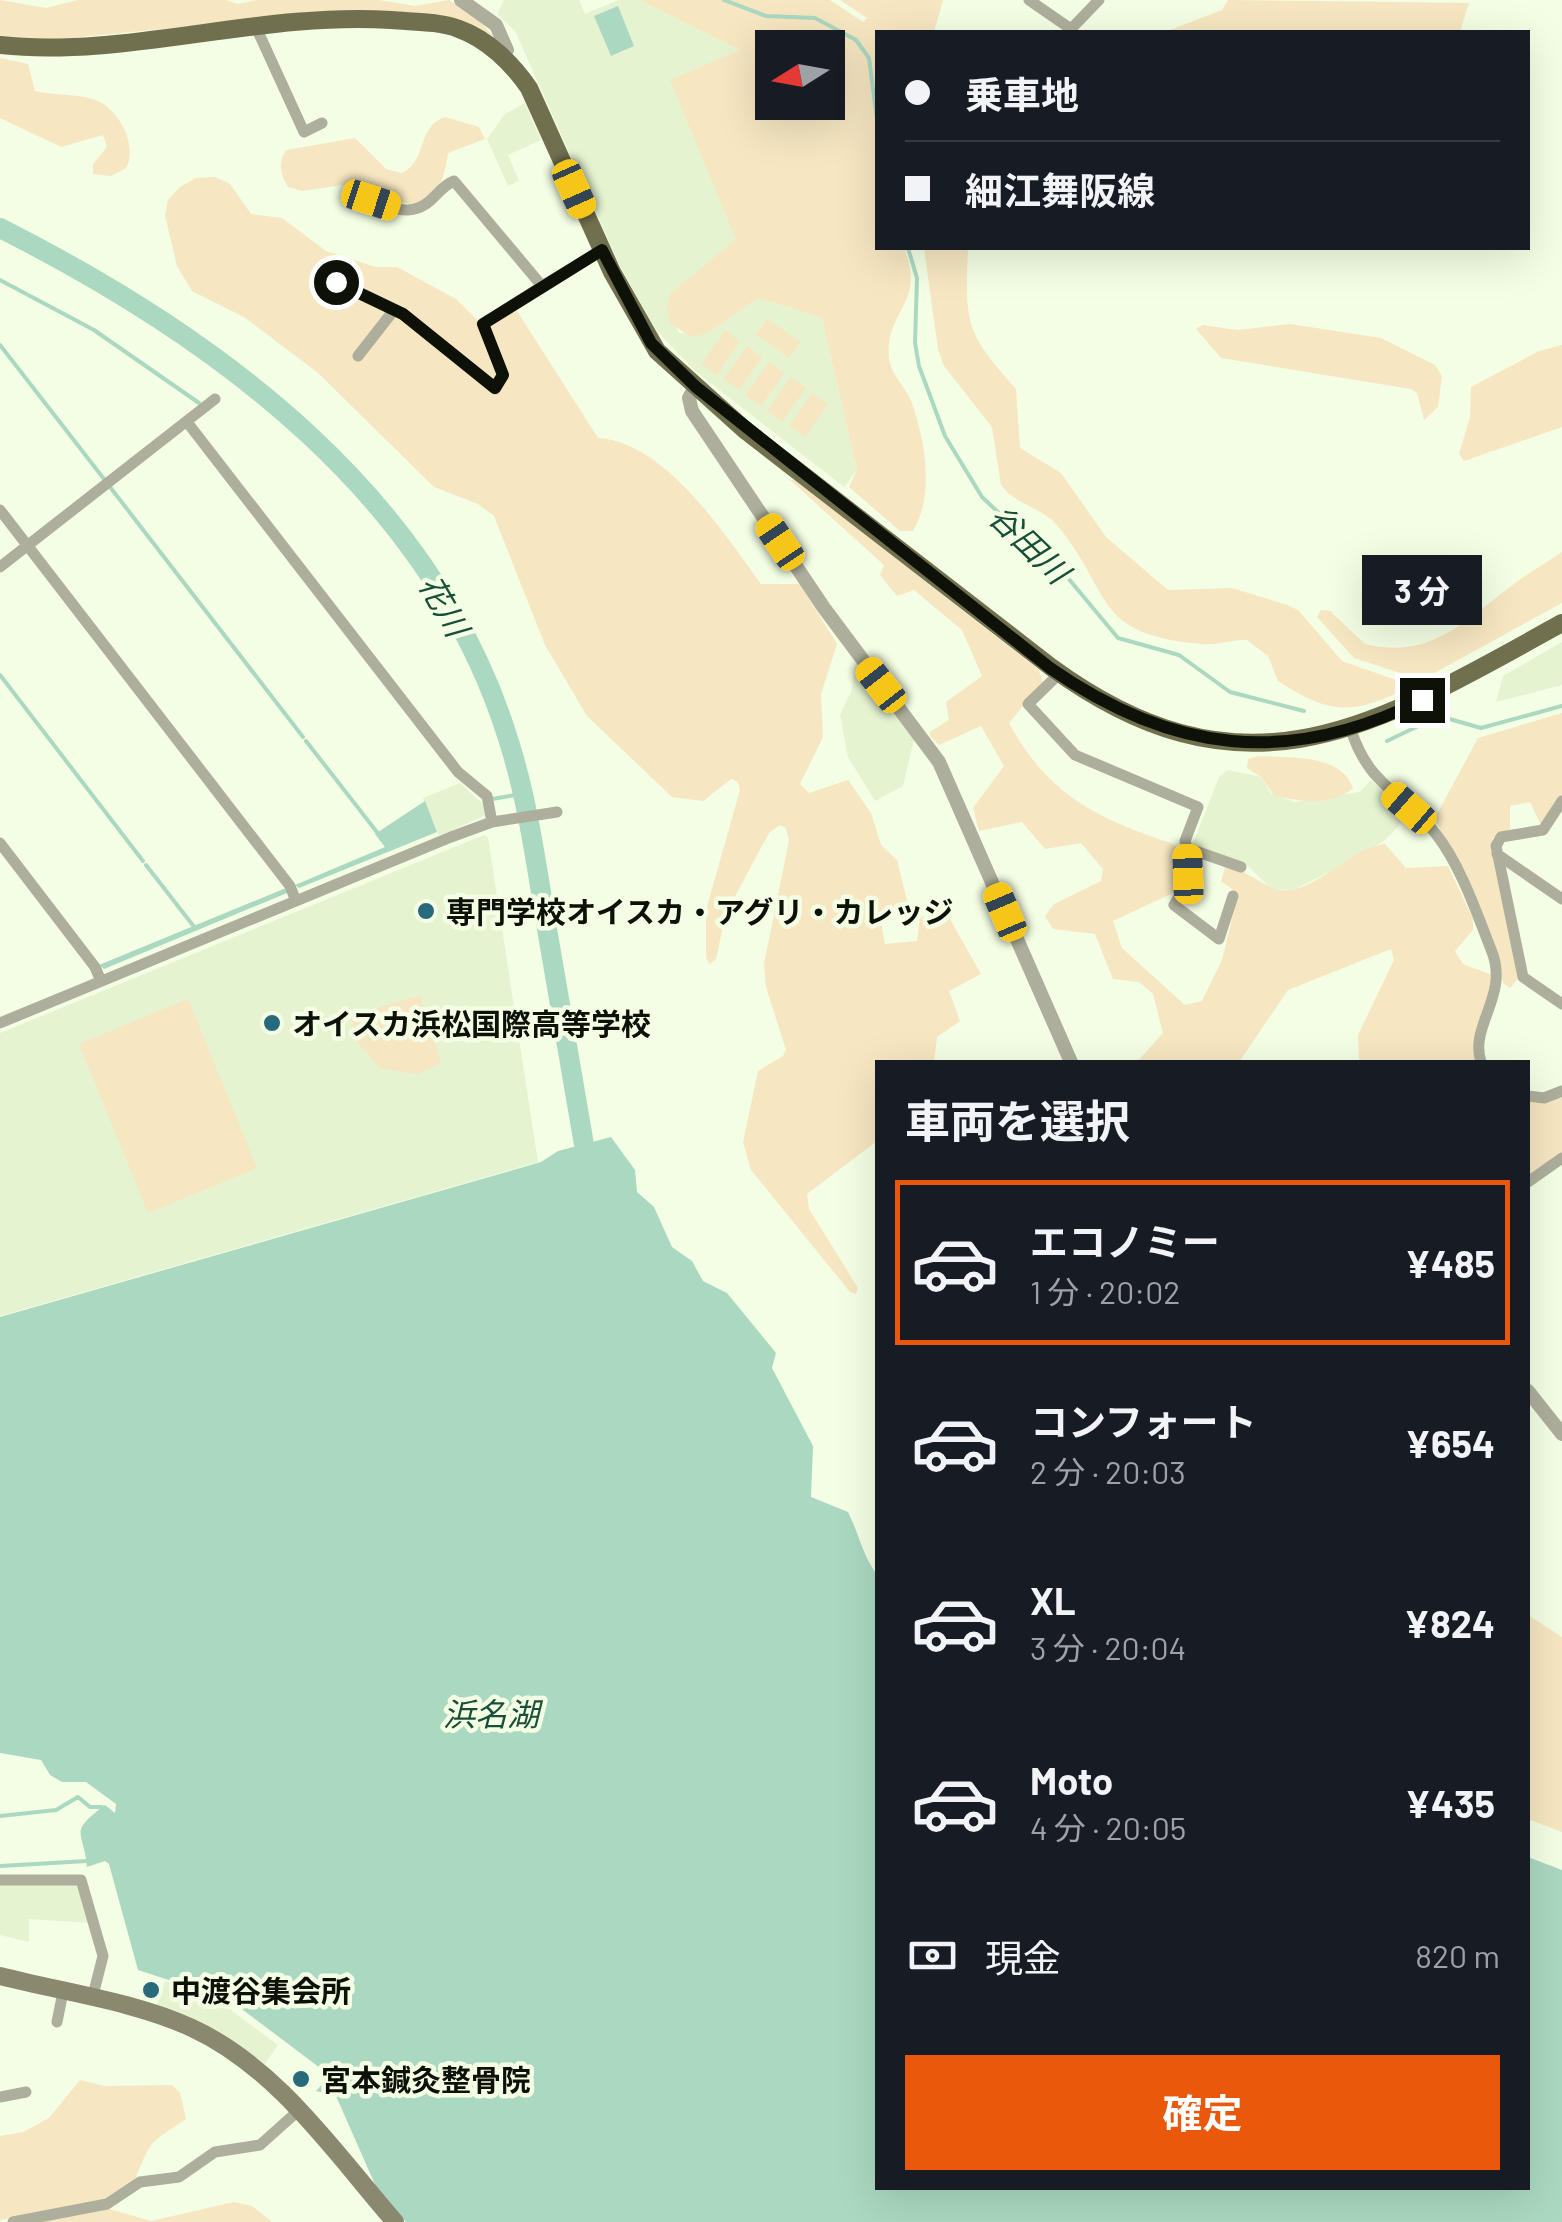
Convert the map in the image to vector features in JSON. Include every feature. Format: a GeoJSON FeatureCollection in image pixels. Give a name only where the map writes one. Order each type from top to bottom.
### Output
{"type":"FeatureCollection","features":[{"type":"Feature","properties":{"kind":"main road"},"geometry":{"type":"LineString","coordinates":[[0,44],[60,46],[344,19],[438,24],[470,33],[502,56],[528,88],[602,250],[651,343],[696,387],[1059,674],[1132,717],[1202,738],[1275,743],[1351,730],[1413,704],[1562,623]]}},
{"type":"Feature","properties":{"kind":"main road"},"geometry":{"type":"LineString","coordinates":[[0,1976],[176,2022],[210,2037],[256,2069],[395,2222]]}},
{"type":"Feature","properties":{"kind":"street"},"geometry":{"type":"LineString","coordinates":[[460,0],[502,33],[507,50],[502,56]]}},
{"type":"Feature","properties":{"kind":"street"},"geometry":{"type":"LineString","coordinates":[[1029,0],[1071,29],[1099,0]]}},
{"type":"Feature","properties":{"kind":"street"},"geometry":{"type":"LineString","coordinates":[[255,26],[304,132],[322,124]]}},
{"type":"Feature","properties":{"kind":"street"},"geometry":{"type":"LineString","coordinates":[[352,202],[366,199],[411,209],[433,202],[454,182],[542,286]]}},
{"type":"Feature","properties":{"kind":"street"},"geometry":{"type":"LineString","coordinates":[[336,282],[394,310],[495,388],[503,375],[483,324],[602,250]]}},
{"type":"Feature","properties":{"kind":"street"},"geometry":{"type":"LineString","coordinates":[[358,356],[394,310]]}},
{"type":"Feature","properties":{"kind":"street"},"geometry":{"type":"LineString","coordinates":[[696,387],[689,398],[692,411],[824,608],[939,762],[1070,1060]]}},
{"type":"Feature","properties":{"kind":"street"},"geometry":{"type":"LineString","coordinates":[[0,567],[215,399]]}},
{"type":"Feature","properties":{"kind":"street"},"geometry":{"type":"LineString","coordinates":[[188,422],[458,772],[487,796],[494,822]]}},
{"type":"Feature","properties":{"kind":"street"},"geometry":{"type":"LineString","coordinates":[[0,510],[290,886],[296,901]]}},
{"type":"Feature","properties":{"kind":"street"},"geometry":{"type":"LineString","coordinates":[[1059,674],[1028,704],[1075,755],[1198,806],[1185,841],[1186,883],[1174,905],[1219,940],[1233,896]]}},
{"type":"Feature","properties":{"kind":"street"},"geometry":{"type":"LineString","coordinates":[[1351,730],[1365,766],[1444,845],[1494,955],[1498,983],[1479,1041],[1482,1060]]}},
{"type":"Feature","properties":{"kind":"street"},"geometry":{"type":"LineString","coordinates":[[1562,801],[1543,830],[1496,841],[1523,977],[1562,1004]]}},
{"type":"Feature","properties":{"kind":"street"},"geometry":{"type":"LineString","coordinates":[[0,1023],[494,822],[558,812]]}},
{"type":"Feature","properties":{"kind":"street"},"geometry":{"type":"LineString","coordinates":[[0,843],[95,967],[101,981]]}},
{"type":"Feature","properties":{"kind":"street"},"geometry":{"type":"LineString","coordinates":[[1187,848],[1241,867]]}},
{"type":"Feature","properties":{"kind":"street"},"geometry":{"type":"LineString","coordinates":[[1497,854],[1562,898]]}},
{"type":"Feature","properties":{"kind":"street"},"geometry":{"type":"LineString","coordinates":[[1530,1096],[1544,1098],[1562,1091]]}},
{"type":"Feature","properties":{"kind":"street"},"geometry":{"type":"LineString","coordinates":[[1530,1181],[1562,1158]]}},
{"type":"Feature","properties":{"kind":"street"},"geometry":{"type":"LineString","coordinates":[[1530,1394],[1562,1434]]}},
{"type":"Feature","properties":{"kind":"street"},"geometry":{"type":"LineString","coordinates":[[2,1877],[82,1880],[103,1956],[92,1999]]}},
{"type":"Feature","properties":{"kind":"street"},"geometry":{"type":"LineString","coordinates":[[57,2022],[63,1992]]}},
{"type":"Feature","properties":{"kind":"street"},"geometry":{"type":"LineString","coordinates":[[0,2096],[26,2092]]}},
{"type":"Feature","properties":{"kind":"street"},"geometry":{"type":"LineString","coordinates":[[13,2222],[106,2204],[140,2182],[180,2178],[215,2152],[260,2146],[298,2111]]}},
{"type":"Feature","properties":{"kind":"shaded area"},"geometry":{"type":"Polygon","coordinates":[[[0,0],[46,8],[78,0],[226,0],[238,4],[257,0],[379,0],[415,6],[449,0],[476,17],[497,40],[344,11],[60,39],[0,37],[0,0]]]}},
{"type":"Feature","properties":{"kind":"shaded area"},"geometry":{"type":"Polygon","coordinates":[[[504,0],[579,0],[585,14],[618,0],[640,0],[748,54],[755,68],[755,120],[831,120],[845,224],[667,308],[679,333],[706,334],[758,298],[822,318],[857,470],[844,487],[695,371],[656,330],[621,268],[515,31],[497,14],[504,0]]]}},
{"type":"Feature","properties":{"kind":"shaded area"},"geometry":{"type":"Polygon","coordinates":[[[640,0],[830,0],[863,22],[867,18],[840,0],[943,0],[935,30],[875,30],[875,250],[905,250],[910,267],[911,282],[892,329],[889,359],[911,401],[926,466],[924,501],[913,531],[900,531],[849,487],[857,470],[822,318],[758,298],[706,334],[691,337],[670,323],[670,294],[736,239],[670,80],[740,50],[640,0]]]}},
{"type":"Feature","properties":{"kind":"shaded area"},"geometry":{"type":"Polygon","coordinates":[[[1228,0],[1469,3],[1461,30],[1170,30],[1222,10],[1228,0]]]}},
{"type":"Feature","properties":{"kind":"shaded area"},"geometry":{"type":"Polygon","coordinates":[[[0,58],[28,64],[35,91],[83,97],[106,106],[125,130],[130,150],[126,168],[111,176],[93,174],[93,164],[107,147],[103,135],[61,147],[0,118],[0,58]]]}},
{"type":"Feature","properties":{"kind":"shaded area"},"geometry":{"type":"Polygon","coordinates":[[[525,103],[541,140],[508,155],[519,181],[508,186],[487,139],[505,114],[525,103]]]}},
{"type":"Feature","properties":{"kind":"shaded area"},"geometry":{"type":"Polygon","coordinates":[[[445,117],[479,127],[485,139],[448,153],[438,189],[419,203],[394,200],[363,182],[302,191],[288,187],[283,178],[281,164],[286,150],[355,138],[386,169],[402,173],[416,161],[430,128],[445,117]]]}},
{"type":"Feature","properties":{"kind":"shaded area"},"geometry":{"type":"Polygon","coordinates":[[[215,177],[230,184],[251,214],[282,218],[326,251],[376,267],[397,267],[456,299],[480,323],[517,311],[598,438],[623,443],[647,455],[669,473],[711,516],[761,584],[800,584],[837,644],[821,694],[823,737],[800,784],[809,793],[848,780],[871,813],[881,845],[897,860],[908,905],[880,917],[885,944],[917,941],[920,917],[946,912],[981,974],[949,991],[960,1021],[937,1037],[934,1060],[875,1060],[875,1143],[807,1194],[809,1209],[858,1288],[856,1294],[850,1292],[751,1170],[743,1142],[758,1071],[786,1050],[766,987],[764,964],[789,841],[786,828],[780,825],[769,833],[726,913],[716,959],[710,964],[706,958],[706,910],[740,790],[738,782],[731,779],[703,801],[672,797],[587,716],[545,645],[494,516],[478,504],[434,487],[317,372],[244,317],[192,291],[177,266],[165,216],[168,200],[196,178],[215,177]]]}},
{"type":"Feature","properties":{"kind":"shaded area"},"geometry":{"type":"Polygon","coordinates":[[[924,250],[968,250],[968,311],[978,339],[1016,389],[1020,448],[1061,473],[1106,537],[1168,590],[1232,588],[1298,610],[1342,661],[1402,682],[1403,690],[1354,707],[1325,705],[1278,681],[1268,656],[1247,640],[1207,644],[1166,639],[1122,620],[1109,607],[1057,525],[1001,485],[992,427],[944,366],[938,349],[924,250]]]}},
{"type":"Feature","properties":{"kind":"shaded area"},"geometry":{"type":"Polygon","coordinates":[[[767,319],[801,342],[789,358],[756,334],[767,319]]]}},
{"type":"Feature","properties":{"kind":"shaded area"},"geometry":{"type":"Polygon","coordinates":[[[1290,324],[1381,338],[1435,365],[1442,376],[1438,407],[1424,420],[1417,393],[1411,389],[1221,358],[1196,329],[1203,325],[1237,330],[1290,324]]]}},
{"type":"Feature","properties":{"kind":"shaded area"},"geometry":{"type":"Polygon","coordinates":[[[725,330],[740,341],[717,375],[701,364],[725,330]]]}},
{"type":"Feature","properties":{"kind":"shaded area"},"geometry":{"type":"Polygon","coordinates":[[[1562,345],[1562,427],[1464,461],[1459,454],[1470,417],[1471,387],[1539,351],[1562,345]]]}},
{"type":"Feature","properties":{"kind":"shaded area"},"geometry":{"type":"Polygon","coordinates":[[[747,346],[762,357],[739,390],[723,379],[747,346]]]}},
{"type":"Feature","properties":{"kind":"shaded area"},"geometry":{"type":"Polygon","coordinates":[[[769,362],[784,373],[761,406],[745,395],[769,362]]]}},
{"type":"Feature","properties":{"kind":"shaded area"},"geometry":{"type":"Polygon","coordinates":[[[791,377],[806,388],[782,422],[767,410],[791,377]]]}},
{"type":"Feature","properties":{"kind":"shaded area"},"geometry":{"type":"Polygon","coordinates":[[[812,393],[828,404],[805,437],[789,426],[812,393]]]}},
{"type":"Feature","properties":{"kind":"shaded area"},"geometry":{"type":"Polygon","coordinates":[[[790,480],[795,480],[1038,669],[1043,682],[1009,723],[1024,748],[1057,786],[1097,813],[1171,843],[1182,852],[1182,882],[1177,891],[1113,921],[1122,948],[1185,1005],[1202,1001],[1222,960],[1237,899],[1236,892],[1221,881],[1225,868],[1243,872],[1274,888],[1291,890],[1385,844],[1406,868],[1448,866],[1473,919],[1473,930],[1455,951],[1463,964],[1492,975],[1476,1060],[1359,1060],[1358,1035],[1394,960],[1391,949],[1288,990],[1240,1060],[1139,1060],[1163,1033],[1153,994],[1139,982],[1113,979],[1095,934],[1053,929],[1045,916],[1054,904],[1101,881],[1103,869],[1081,843],[1045,849],[1022,822],[979,831],[973,808],[1004,766],[981,726],[939,745],[930,732],[949,720],[946,702],[982,676],[962,630],[914,590],[897,596],[880,575],[884,565],[790,480]]]}},
{"type":"Feature","properties":{"kind":"shaded area"},"geometry":{"type":"Polygon","coordinates":[[[1562,552],[1562,603],[1427,677],[1416,678],[1354,658],[1317,617],[1321,610],[1330,611],[1365,644],[1388,648],[1427,642],[1461,625],[1562,552]]]}},
{"type":"Feature","properties":{"kind":"shaded area"},"geometry":{"type":"Polygon","coordinates":[[[1562,642],[1562,685],[1496,702],[1503,676],[1562,642]]]}},
{"type":"Feature","properties":{"kind":"shaded area"},"geometry":{"type":"Polygon","coordinates":[[[856,663],[915,736],[903,786],[875,801],[848,757],[840,715],[851,692],[856,663]]]}},
{"type":"Feature","properties":{"kind":"shaded area"},"geometry":{"type":"Polygon","coordinates":[[[1562,713],[1562,794],[1541,825],[1530,802],[1510,806],[1510,829],[1492,838],[1518,979],[1510,988],[1503,983],[1498,953],[1435,818],[1478,738],[1562,713]]]}},
{"type":"Feature","properties":{"kind":"shaded area"},"geometry":{"type":"Polygon","coordinates":[[[1258,756],[1325,763],[1347,777],[1353,788],[1326,800],[1304,801],[1274,795],[1261,777],[1247,768],[1248,759],[1258,756]]]}},
{"type":"Feature","properties":{"kind":"shaded area"},"geometry":{"type":"Polygon","coordinates":[[[1228,770],[1261,777],[1271,793],[1295,802],[1360,792],[1371,780],[1410,814],[1385,840],[1355,859],[1293,890],[1271,889],[1247,865],[1192,846],[1219,777],[1228,770]]]}},
{"type":"Feature","properties":{"kind":"shaded area"},"geometry":{"type":"Polygon","coordinates":[[[460,783],[484,805],[486,815],[439,836],[423,798],[460,783]]]}},
{"type":"Feature","properties":{"kind":"shaded area"},"geometry":{"type":"Polygon","coordinates":[[[484,835],[488,838],[538,1162],[0,1316],[0,1033],[484,835]]]}},
{"type":"Feature","properties":{"kind":"shaded area"},"geometry":{"type":"Polygon","coordinates":[[[420,995],[441,1063],[418,1074],[381,1069],[356,1041],[352,1016],[420,995]]]}},
{"type":"Feature","properties":{"kind":"shaded area"},"geometry":{"type":"Polygon","coordinates":[[[188,999],[257,1168],[148,1213],[79,1044],[188,999]]]}},
{"type":"Feature","properties":{"kind":"shaded area"},"geometry":{"type":"Polygon","coordinates":[[[1562,1096],[1562,1152],[1530,1176],[1530,1100],[1545,1102],[1562,1096]]]}},
{"type":"Feature","properties":{"kind":"shaded area"},"geometry":{"type":"Polygon","coordinates":[[[1530,1616],[1562,1637],[1562,1832],[1530,1820],[1530,1616]]]}},
{"type":"Feature","properties":{"kind":"shaded area"},"geometry":{"type":"Polygon","coordinates":[[[0,1883],[75,1883],[90,1923],[29,1919],[29,1942],[0,1935],[0,1883]]]}},
{"type":"Feature","properties":{"kind":"shaded area"},"geometry":{"type":"Polygon","coordinates":[[[165,1981],[228,2008],[278,2045],[264,2065],[214,2030],[156,2007],[165,1981]]]}},
{"type":"Feature","properties":{"kind":"shaded area"},"geometry":{"type":"Polygon","coordinates":[[[80,2080],[105,2086],[172,2085],[180,2093],[186,2119],[153,2143],[135,2180],[106,2200],[0,2220],[0,2136],[23,2132],[49,2118],[80,2080]]]}},
{"type":"Feature","properties":{"kind":"shaded area"},"geometry":{"type":"Polygon","coordinates":[[[234,2202],[252,2206],[272,2222],[36,2222],[106,2208],[151,2221],[234,2202]]]}},
{"type":"Feature","properties":{"kind":"water"},"geometry":{"type":"Polygon","coordinates":[[[618,6],[634,46],[611,56],[594,16],[618,6]]]}},
{"type":"Feature","properties":{"kind":"water"},"geometry":{"type":"Polygon","coordinates":[[[425,801],[437,832],[299,888],[295,885],[385,847],[375,834],[425,801]]]}},
{"type":"Feature","properties":{"kind":"water"},"geometry":{"type":"Polygon","coordinates":[[[286,888],[287,893],[104,969],[99,965],[286,888]]]}},
{"type":"Feature","properties":{"kind":"water","name":"浜名湖"},"geometry":{"type":"Polygon","coordinates":[[[611,1137],[635,1170],[637,1192],[654,1207],[672,1247],[692,1261],[703,1281],[727,1293],[776,1353],[772,1368],[813,1446],[811,1497],[848,1512],[875,1572],[875,2190],[1530,2190],[1530,1858],[1562,1870],[1562,2222],[406,2222],[377,2189],[336,2096],[316,2091],[327,2079],[324,2071],[230,2000],[138,1970],[109,1864],[105,1861],[87,1867],[81,1838],[86,1822],[105,1805],[115,1813],[116,1804],[86,1782],[62,1782],[50,1775],[41,1760],[0,1753],[0,1317],[541,1162],[558,1151],[611,1137]]]}},
{"type":"Feature","properties":{"kind":"waterway","name":"谷田川"},"geometry":{"type":"LineString","coordinates":[[724,0],[766,16],[815,18],[856,40],[869,58],[875,104]]}},
{"type":"Feature","properties":{"kind":"waterway","name":"花川"},"geometry":{"type":"LineString","coordinates":[[0,228],[162,321],[239,375],[310,436],[374,502],[430,576],[476,656],[516,767],[531,833],[588,1168]]}},
{"type":"Feature","properties":{"kind":"waterway","name":"谷田川"},"geometry":{"type":"LineString","coordinates":[[909,250],[917,278],[915,343],[919,366],[945,436],[982,497],[1068,578],[1118,638],[1179,655],[1230,692],[1304,711]]}},
{"type":"Feature","properties":{"kind":"waterway"},"geometry":{"type":"LineString","coordinates":[[0,280],[94,330],[199,403]]}},
{"type":"Feature","properties":{"kind":"waterway"},"geometry":{"type":"LineString","coordinates":[[0,345],[104,479]]}},
{"type":"Feature","properties":{"kind":"waterway"},"geometry":{"type":"LineString","coordinates":[[110,487],[303,737]]}},
{"type":"Feature","properties":{"kind":"waterway"},"geometry":{"type":"LineString","coordinates":[[0,675],[143,861]]}},
{"type":"Feature","properties":{"kind":"waterway","name":"谷田川"},"geometry":{"type":"LineString","coordinates":[[1387,741],[1439,716],[1481,728],[1562,706]]}},
{"type":"Feature","properties":{"kind":"waterway"},"geometry":{"type":"LineString","coordinates":[[306,741],[380,836]]}},
{"type":"Feature","properties":{"kind":"waterway"},"geometry":{"type":"LineString","coordinates":[[492,799],[522,794]]}},
{"type":"Feature","properties":{"kind":"waterway"},"geometry":{"type":"LineString","coordinates":[[146,865],[195,928]]}},
{"type":"Feature","properties":{"kind":"waterway"},"geometry":{"type":"LineString","coordinates":[[0,1816],[56,1810],[78,1797],[90,1807],[102,1807]]}},
{"type":"Feature","properties":{"kind":"waterway"},"geometry":{"type":"LineString","coordinates":[[0,1866],[87,1861]]}},
{"type":"Feature","properties":{"kind":"place","name":"専門学校オイスカ・アグリ・カレッジ"},"geometry":{"type":"Point","coordinates":[426,911]}},
{"type":"Feature","properties":{"kind":"place","name":"オイスカ浜松国際高等学校"},"geometry":{"type":"Point","coordinates":[272,1023]}},
{"type":"Feature","properties":{"kind":"place","name":"中渡谷集会所"},"geometry":{"type":"Point","coordinates":[151,1990]}},
{"type":"Feature","properties":{"kind":"place","name":"宮本鍼灸整骨院"},"geometry":{"type":"Point","coordinates":[301,2079]}},
{"type":"Feature","properties":{"kind":"route"},"geometry":{"type":"LineString","coordinates":[[336,282],[403,314],[489,388],[495,388],[504,380],[498,356],[482,330],[486,320],[602,250],[651,343],[709,400],[1050,668],[1098,700],[1166,730],[1238,743],[1293,742],[1329,736],[1422,700]]}}]}
